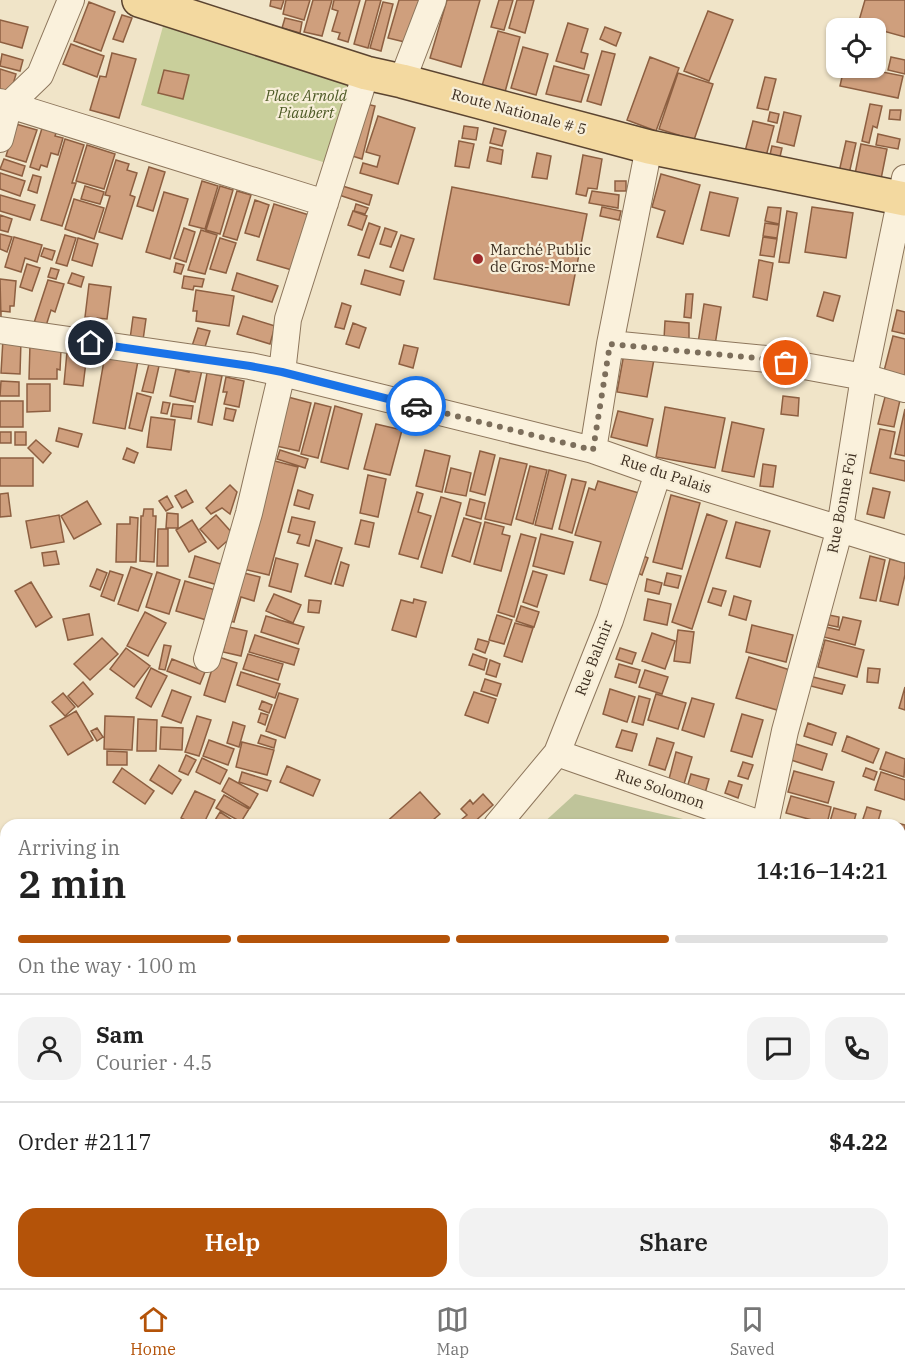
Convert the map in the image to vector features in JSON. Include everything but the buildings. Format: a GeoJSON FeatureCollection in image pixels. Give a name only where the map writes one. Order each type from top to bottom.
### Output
{"type":"FeatureCollection","features":[{"type":"Feature","properties":{"kind":"main road","name":"Route Nationale # 5"},"geometry":{"type":"LineString","coordinates":[[139,0],[366,74],[402,81],[649,147],[903,191]]}},
{"type":"Feature","properties":{"kind":"street"},"geometry":{"type":"LineString","coordinates":[[0,139],[5,104],[40,75],[70,0]]}},
{"type":"Feature","properties":{"kind":"street"},"geometry":{"type":"LineString","coordinates":[[402,81],[433,0]]}},
{"type":"Feature","properties":{"kind":"street"},"geometry":{"type":"LineString","coordinates":[[207,659],[249,513],[282,372],[288,320],[366,74]]}},
{"type":"Feature","properties":{"kind":"street"},"geometry":{"type":"LineString","coordinates":[[5,104],[325,203]]}},
{"type":"Feature","properties":{"kind":"street"},"geometry":{"type":"LineString","coordinates":[[593,450],[610,344],[649,147]]}},
{"type":"Feature","properties":{"kind":"street","name":"Rue Bonne Foi"},"geometry":{"type":"LineString","coordinates":[[765,819],[785,731],[840,528],[864,377],[903,191]]}},
{"type":"Feature","properties":{"kind":"street","name":"Rue du Palais"},"geometry":{"type":"LineString","coordinates":[[0,330],[282,372],[593,450],[658,473],[905,549]]}},
{"type":"Feature","properties":{"kind":"street"},"geometry":{"type":"LineString","coordinates":[[610,344],[766,359],[864,377],[905,389]]}},
{"type":"Feature","properties":{"kind":"street","name":"Rue Balmir"},"geometry":{"type":"LineString","coordinates":[[502,819],[557,753],[610,620],[658,473]]}},
{"type":"Feature","properties":{"kind":"street","name":"Rue Solomon"},"geometry":{"type":"LineString","coordinates":[[557,753],[747,819]]}},
{"type":"Feature","properties":{"kind":"green space","name":"Place Arnold Piaubert"},"geometry":{"type":"Polygon","coordinates":[[[167,12],[370,72],[339,167],[141,105],[167,12]]]}},
{"type":"Feature","properties":{"kind":"green space"},"geometry":{"type":"Polygon","coordinates":[[[575,794],[683,819],[548,819],[575,794]]]}},
{"type":"Feature","properties":{"kind":"way so far"},"geometry":{"type":"LineString","coordinates":[[416,406],[593,450],[610,344],[766,359],[786,363]]}},
{"type":"Feature","properties":{"kind":"place","name":"Marché Public de Gros-Morne"},"geometry":{"type":"Point","coordinates":[478,259]}},
{"type":"Feature","properties":{"kind":"route"},"geometry":{"type":"LineString","coordinates":[[91,343],[282,372],[416,406]]}}]}
